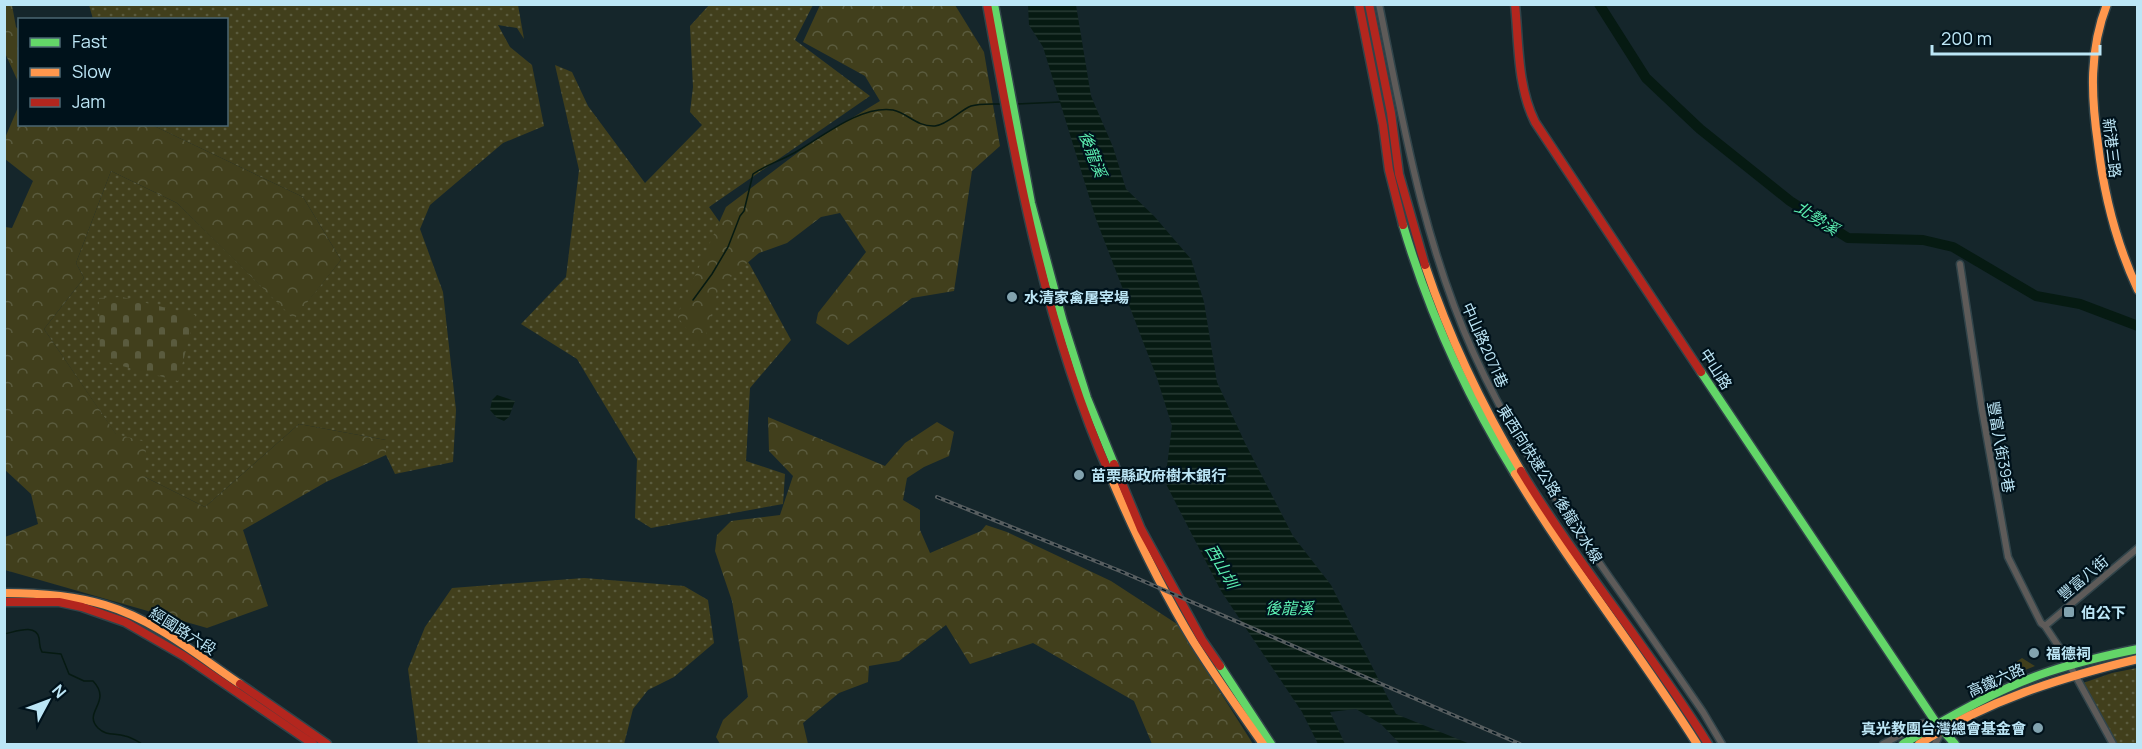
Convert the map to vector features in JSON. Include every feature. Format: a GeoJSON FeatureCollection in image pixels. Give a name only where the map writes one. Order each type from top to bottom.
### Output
{"type":"FeatureCollection","features":[{"type":"Feature","properties":{"kind":"main road"},"geometry":{"type":"LineString","coordinates":[[987,4],[1024,204],[1055,325],[1081,400],[1135,532],[1173,605],[1196,645],[1263,744]]}},
{"type":"Feature","properties":{"kind":"main road"},"geometry":{"type":"LineString","coordinates":[[993,4],[1031,203],[1063,322],[1087,398],[1146,540],[1196,630],[1271,744]]}},
{"type":"Feature","properties":{"kind":"main road","name":"東西向快速公路 後龍汶水線"},"geometry":{"type":"LineString","coordinates":[[1359,4],[1383,128],[1388,167],[1406,235],[1438,324],[1470,396],[1532,502],[1660,685],[1698,744]]}},
{"type":"Feature","properties":{"kind":"main road","name":"東西向快速公路 後龍汶水線"},"geometry":{"type":"LineString","coordinates":[[1369,4],[1394,129],[1399,172],[1414,233],[1446,322],[1476,388],[1504,441],[1550,512],[1660,670],[1708,744]]}},
{"type":"Feature","properties":{"kind":"main road","name":"中山路"},"geometry":{"type":"LineString","coordinates":[[1515,4],[1525,92],[1533,116],[1546,140],[1940,727]]}},
{"type":"Feature","properties":{"kind":"main road","name":"新港三路"},"geometry":{"type":"LineString","coordinates":[[2108,4],[2095,39],[2091,87],[2105,202],[2119,251],[2138,290]]}},
{"type":"Feature","properties":{"kind":"main road","name":"經國路六段"},"geometry":{"type":"LineString","coordinates":[[4,593],[42,593],[80,598],[137,618],[166,633],[327,744]]}},
{"type":"Feature","properties":{"kind":"main road","name":"經國路六段"},"geometry":{"type":"LineString","coordinates":[[4,602],[28,600],[60,603],[96,611],[133,625],[181,653],[313,744]]}},
{"type":"Feature","properties":{"kind":"main road","name":"高鐵六路"},"geometry":{"type":"LineString","coordinates":[[1940,727],[2002,691],[2069,665],[2138,649]]}},
{"type":"Feature","properties":{"kind":"main road","name":"高鐵六路"},"geometry":{"type":"LineString","coordinates":[[1940,727],[2006,699],[2074,675],[2138,659]]}},
{"type":"Feature","properties":{"kind":"main road"},"geometry":{"type":"LineString","coordinates":[[1903,744],[1940,727]]}},
{"type":"Feature","properties":{"kind":"main road"},"geometry":{"type":"LineString","coordinates":[[1919,744],[1940,727]]}},
{"type":"Feature","properties":{"kind":"main road"},"geometry":{"type":"LineString","coordinates":[[1940,727],[1947,744]]}},
{"type":"Feature","properties":{"kind":"main road"},"geometry":{"type":"LineString","coordinates":[[1940,727],[1956,744]]}},
{"type":"Feature","properties":{"kind":"street","name":"中山路2071巷"},"geometry":{"type":"LineString","coordinates":[[1379,4],[1422,212],[1450,298],[1473,354],[1491,391],[1538,472],[1703,712],[1722,744]]}},
{"type":"Feature","properties":{"kind":"street","name":"豐富八街39巷"},"geometry":{"type":"LineString","coordinates":[[1960,264],[1982,410],[2008,557],[2041,623],[2069,665],[2112,744]]}},
{"type":"Feature","properties":{"kind":"street","name":"豐富八街"},"geometry":{"type":"LineString","coordinates":[[2045,626],[2138,548]]}},
{"type":"Feature","properties":{"kind":"street"},"geometry":{"type":"LineString","coordinates":[[1883,744],[1923,723],[1940,727],[1935,744]]}},
{"type":"Feature","properties":{"kind":"green space"},"geometry":{"type":"Polygon","coordinates":[[[5,4],[12,5],[18,29],[18,82],[5,53],[5,4]]]}},
{"type":"Feature","properties":{"kind":"green space"},"geometry":{"type":"Polygon","coordinates":[[[710,4],[813,5],[795,40],[870,96],[709,207],[750,265],[791,340],[750,388],[746,461],[785,474],[783,504],[651,528],[635,518],[637,459],[577,359],[521,324],[566,277],[579,170],[555,65],[572,72],[588,106],[645,183],[702,125],[690,112],[693,87],[690,26],[710,4]]]}},
{"type":"Feature","properties":{"kind":"green space"},"geometry":{"type":"Polygon","coordinates":[[[89,5],[518,5],[524,39],[517,28],[498,25],[510,47],[532,65],[544,126],[503,143],[430,205],[420,229],[443,292],[456,410],[453,462],[395,474],[386,455],[386,440],[299,424],[205,507],[145,477],[44,329],[84,278],[76,263],[111,171],[177,203],[294,318],[341,260],[303,197],[154,126],[228,126],[228,18],[93,18],[89,5]]]}},
{"type":"Feature","properties":{"kind":"green space"},"geometry":{"type":"Polygon","coordinates":[[[820,5],[955,5],[984,52],[1000,146],[972,171],[954,291],[912,298],[848,345],[816,323],[818,313],[866,252],[840,213],[821,217],[787,243],[759,253],[719,287],[702,350],[677,316],[726,207],[809,144],[880,101],[865,76],[803,42],[820,5]]]}},
{"type":"Feature","properties":{"kind":"green space"},"geometry":{"type":"Polygon","coordinates":[[[18,107],[18,126],[154,126],[303,197],[341,260],[294,319],[177,203],[111,171],[76,263],[84,278],[44,329],[116,434],[146,442],[145,477],[205,507],[299,424],[386,440],[386,455],[326,482],[243,530],[268,606],[207,628],[5,570],[5,537],[38,524],[31,494],[4,469],[5,227],[12,228],[33,181],[5,159],[5,138],[18,107]]]}},
{"type":"Feature","properties":{"kind":"green space"},"geometry":{"type":"Polygon","coordinates":[[[122,297],[195,315],[178,381],[100,360],[99,298],[122,297]]]}},
{"type":"Feature","properties":{"kind":"green space"},"geometry":{"type":"Polygon","coordinates":[[[768,417],[885,466],[905,443],[937,422],[954,432],[949,456],[924,467],[907,478],[903,500],[920,510],[920,530],[930,553],[981,531],[986,525],[1007,532],[1111,581],[1177,624],[1253,744],[1152,744],[1134,701],[1033,643],[970,664],[946,625],[899,661],[869,666],[868,682],[839,693],[803,723],[808,744],[720,744],[716,737],[723,720],[748,697],[732,601],[715,551],[717,535],[731,521],[780,515],[793,476],[769,451],[768,417]]]}},
{"type":"Feature","properties":{"kind":"green space"},"geometry":{"type":"Polygon","coordinates":[[[584,578],[684,586],[708,600],[714,643],[674,677],[648,690],[633,709],[624,744],[418,744],[408,669],[425,627],[452,588],[584,578]]]}},
{"type":"Feature","properties":{"kind":"green space"},"geometry":{"type":"Polygon","coordinates":[[[2022,658],[2035,666],[1992,683],[1990,680],[2022,658]]]}},
{"type":"Feature","properties":{"kind":"green space"},"geometry":{"type":"Polygon","coordinates":[[[2137,668],[2137,744],[2116,744],[2083,683],[2112,673],[2137,668]]]}},
{"type":"Feature","properties":{"kind":"water","name":"後龍溪"},"geometry":{"type":"Polygon","coordinates":[[[1028,5],[1076,5],[1091,96],[1113,147],[1126,189],[1154,216],[1191,259],[1204,302],[1217,382],[1245,443],[1293,536],[1331,585],[1396,714],[1470,744],[1400,744],[1381,724],[1356,709],[1330,712],[1345,744],[1318,744],[1302,712],[1221,591],[1165,482],[1172,426],[1157,378],[1096,219],[1043,47],[1029,25],[1028,5]]]}},
{"type":"Feature","properties":{"kind":"water"},"geometry":{"type":"Polygon","coordinates":[[[497,395],[515,401],[509,417],[504,421],[497,418],[490,410],[492,400],[497,395]]]}},
{"type":"Feature","properties":{"kind":"waterway","name":"北勢溪"},"geometry":{"type":"LineString","coordinates":[[1599,4],[1646,78],[1700,129],[1790,201],[1848,238],[1923,240],[1953,247],[2036,296],[2080,304],[2138,326]]}},
{"type":"Feature","properties":{"kind":"waterway"},"geometry":{"type":"LineString","coordinates":[[1017,104],[1060,102]]}},
{"type":"Feature","properties":{"kind":"waterway"},"geometry":{"type":"LineString","coordinates":[[693,300],[728,247],[744,211],[753,174],[794,153],[841,124],[867,112],[893,110],[917,122],[935,126],[971,106],[1003,104]]}},
{"type":"Feature","properties":{"kind":"waterway"},"geometry":{"type":"LineString","coordinates":[[4,634],[24,630],[37,633],[42,652],[61,654],[69,674],[84,681],[93,681],[98,688],[99,701],[93,717],[98,728],[107,733],[129,737],[142,744]]}},
{"type":"Feature","properties":{"kind":"railway"},"geometry":{"type":"LineString","coordinates":[[937,497],[1120,571],[1520,744]]}},
{"type":"Feature","properties":{"kind":"traffic: fast"},"geometry":{"type":"LineString","coordinates":[[994,4],[1031,203],[1063,322],[1087,398],[1114,464]]}},
{"type":"Feature","properties":{"kind":"traffic: fast"},"geometry":{"type":"LineString","coordinates":[[1403,225],[1437,322],[1465,384],[1515,474]]}},
{"type":"Feature","properties":{"kind":"traffic: fast"},"geometry":{"type":"LineString","coordinates":[[1701,372],[1937,724],[1955,744]]}},
{"type":"Feature","properties":{"kind":"traffic: fast"},"geometry":{"type":"LineString","coordinates":[[1903,744],[1974,704],[2029,679],[2082,662],[2138,649]]}},
{"type":"Feature","properties":{"kind":"traffic: fast"},"geometry":{"type":"LineString","coordinates":[[1220,666],[1271,744]]}},
{"type":"Feature","properties":{"kind":"traffic: slow"},"geometry":{"type":"LineString","coordinates":[[2107,4],[2094,56],[2093,91],[2096,126],[2112,219],[2123,255],[2138,290]]}},
{"type":"Feature","properties":{"kind":"traffic: slow"},"geometry":{"type":"LineString","coordinates":[[1425,265],[1467,371],[1521,471]]}},
{"type":"Feature","properties":{"kind":"traffic: slow"},"geometry":{"type":"LineString","coordinates":[[1515,474],[1697,744]]}},
{"type":"Feature","properties":{"kind":"traffic: slow"},"geometry":{"type":"LineString","coordinates":[[1110,475],[1148,560],[1181,621],[1263,744]]}},
{"type":"Feature","properties":{"kind":"traffic: slow"},"geometry":{"type":"LineString","coordinates":[[4,593],[68,597],[105,605],[158,629],[240,684]]}},
{"type":"Feature","properties":{"kind":"traffic: slow"},"geometry":{"type":"LineString","coordinates":[[1919,744],[1971,715],[2025,692],[2080,674],[2138,659]]}},
{"type":"Feature","properties":{"kind":"traffic: jam"},"geometry":{"type":"LineString","coordinates":[[987,4],[1021,184],[1050,302],[1067,361],[1110,475]]}},
{"type":"Feature","properties":{"kind":"traffic: jam"},"geometry":{"type":"LineString","coordinates":[[1359,4],[1383,125],[1389,170],[1403,225]]}},
{"type":"Feature","properties":{"kind":"traffic: jam"},"geometry":{"type":"LineString","coordinates":[[1369,4],[1391,113],[1399,174],[1425,265]]}},
{"type":"Feature","properties":{"kind":"traffic: jam"},"geometry":{"type":"LineString","coordinates":[[1515,4],[1522,79],[1535,122],[1701,372]]}},
{"type":"Feature","properties":{"kind":"traffic: jam"},"geometry":{"type":"LineString","coordinates":[[1114,464],[1141,529],[1202,640],[1220,666]]}},
{"type":"Feature","properties":{"kind":"traffic: jam"},"geometry":{"type":"LineString","coordinates":[[1521,471],[1566,540],[1686,709],[1708,744]]}},
{"type":"Feature","properties":{"kind":"traffic: jam"},"geometry":{"type":"LineString","coordinates":[[4,602],[59,602],[82,607],[125,622],[184,656],[313,744]]}},
{"type":"Feature","properties":{"kind":"traffic: jam"},"geometry":{"type":"LineString","coordinates":[[240,684],[327,744]]}},
{"type":"Feature","properties":{"kind":"place","name":"水清家禽屠宰場"},"geometry":{"type":"Point","coordinates":[1012,297]}},
{"type":"Feature","properties":{"kind":"place","name":"苗栗縣政府樹木銀行"},"geometry":{"type":"Point","coordinates":[1079,475]}},
{"type":"Feature","properties":{"kind":"place","name":"伯公下"},"geometry":{"type":"Point","coordinates":[2069,612]}},
{"type":"Feature","properties":{"kind":"place","name":"福德祠"},"geometry":{"type":"Point","coordinates":[2034,653]}},
{"type":"Feature","properties":{"kind":"place","name":"真光教團台灣總會基金會"},"geometry":{"type":"Point","coordinates":[2038,728]}},
{"type":"Feature","properties":{"kind":"water label","name":"西山圳"},"geometry":{"type":"Point","coordinates":[1222,566]}}]}
